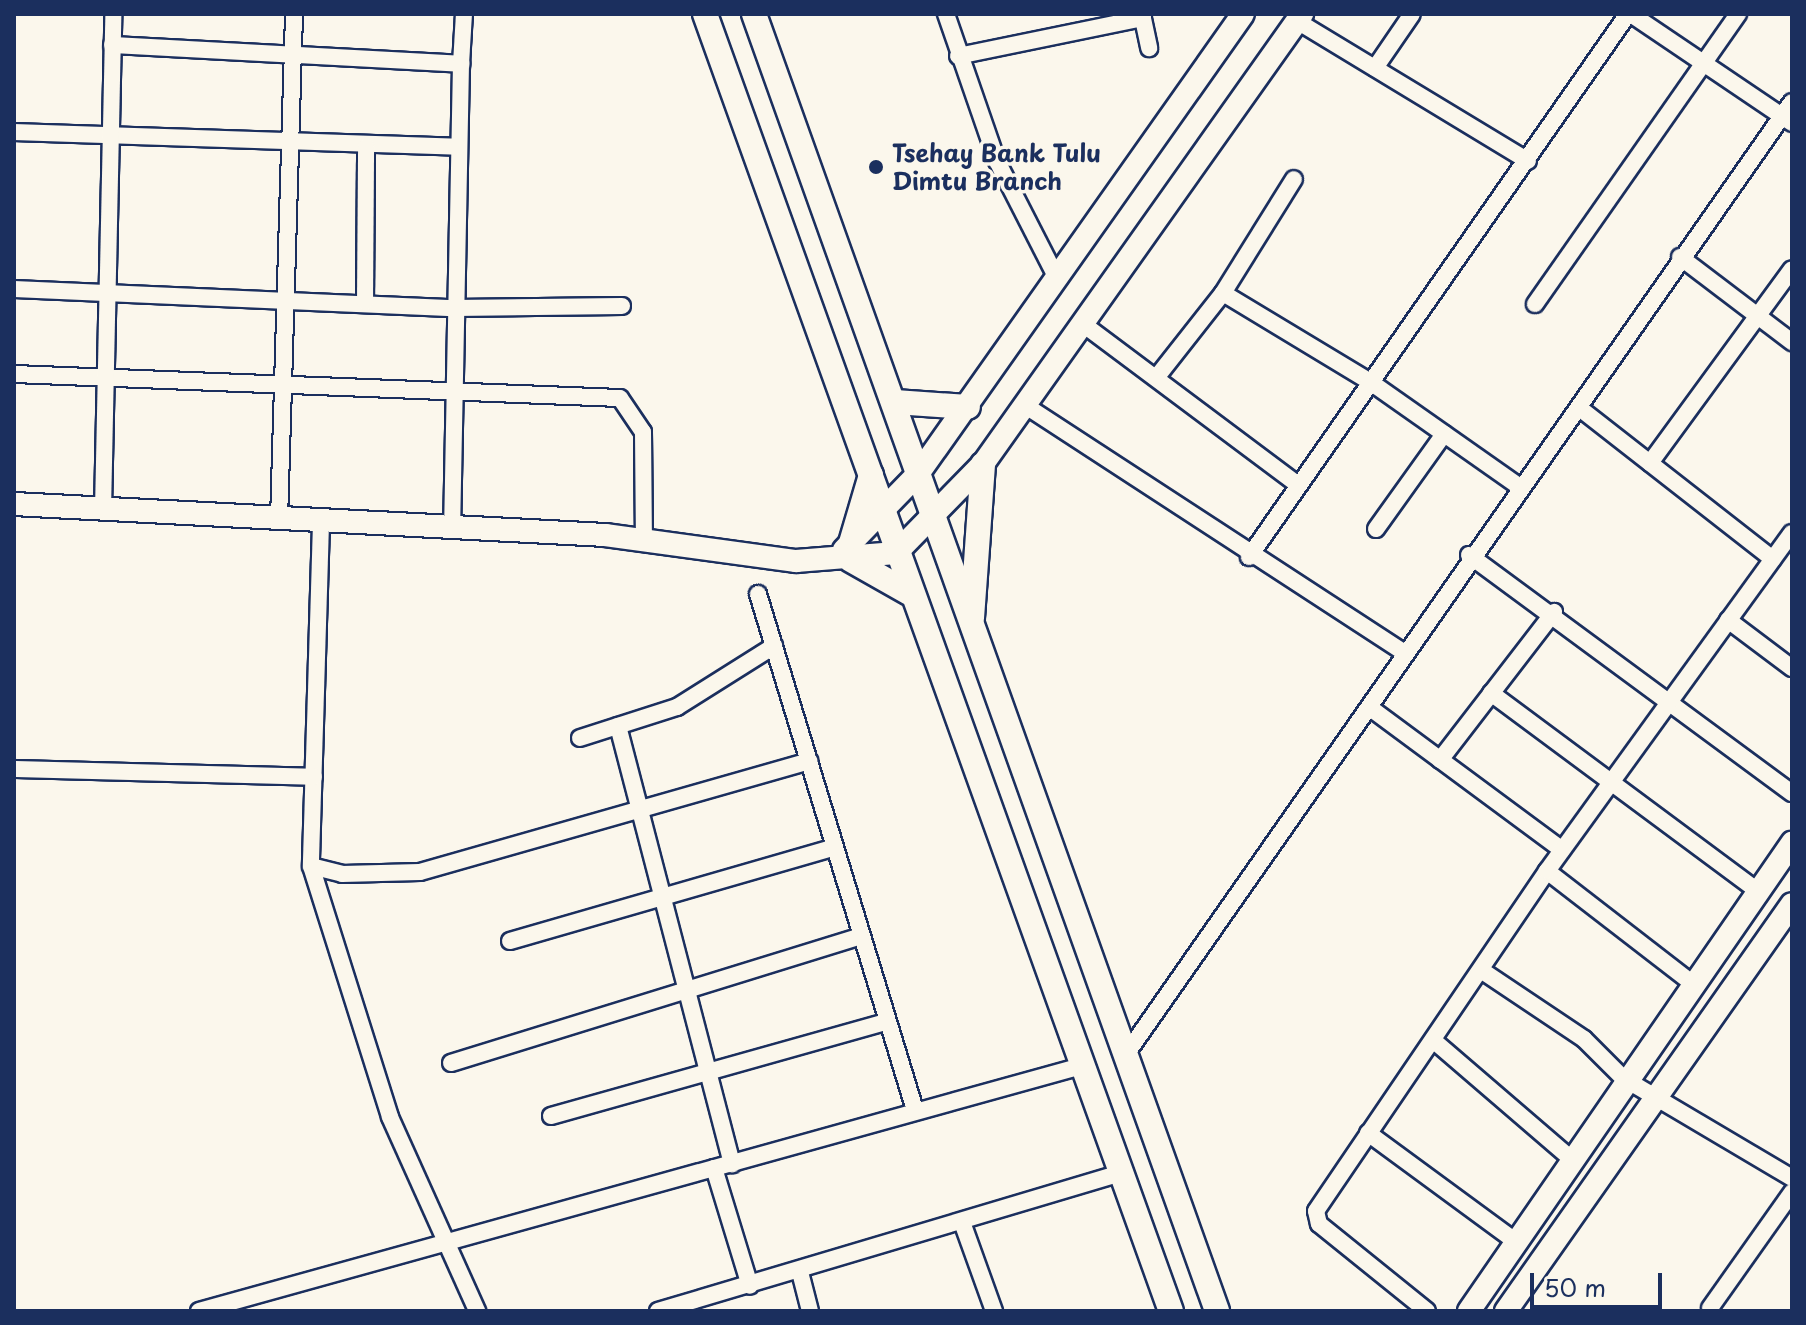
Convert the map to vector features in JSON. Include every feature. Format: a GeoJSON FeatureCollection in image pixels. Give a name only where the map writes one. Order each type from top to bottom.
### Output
{"type":"FeatureCollection","features":[{"type":"Feature","properties":{"kind":"main road"},"geometry":{"type":"LineString","coordinates":[[705,14],[871,475],[909,593],[1171,1311]]}},
{"type":"Feature","properties":{"kind":"main road"},"geometry":{"type":"LineString","coordinates":[[754,14],[895,402],[932,520],[1127,1053],[1217,1311]]}},
{"type":"Feature","properties":{"kind":"main road"},"geometry":{"type":"LineString","coordinates":[[845,555],[884,517],[968,407],[1243,14]]}},
{"type":"Feature","properties":{"kind":"main road"},"geometry":{"type":"LineString","coordinates":[[14,504],[321,523],[644,538],[845,555],[896,553],[932,520],[983,464],[1300,18]]}},
{"type":"Feature","properties":{"kind":"main road"},"geometry":{"type":"LineString","coordinates":[[895,402],[968,407]]}},
{"type":"Feature","properties":{"kind":"main road"},"geometry":{"type":"LineString","coordinates":[[971,629],[983,464]]}},
{"type":"Feature","properties":{"kind":"main road"},"geometry":{"type":"LineString","coordinates":[[845,555],[871,475]]}},
{"type":"Feature","properties":{"kind":"main road"},"geometry":{"type":"LineString","coordinates":[[845,555],[909,593]]}},
{"type":"Feature","properties":{"kind":"main road"},"geometry":{"type":"LineString","coordinates":[[1469,1311],[1623,1078],[1792,843]]}},
{"type":"Feature","properties":{"kind":"main road"},"geometry":{"type":"LineString","coordinates":[[1506,1311],[1792,904]]}},
{"type":"Feature","properties":{"kind":"street"},"geometry":{"type":"LineString","coordinates":[[103,510],[113,14]]}},
{"type":"Feature","properties":{"kind":"street"},"geometry":{"type":"LineString","coordinates":[[279,520],[281,300],[294,14]]}},
{"type":"Feature","properties":{"kind":"street"},"geometry":{"type":"LineString","coordinates":[[452,527],[454,308],[464,14]]}},
{"type":"Feature","properties":{"kind":"street"},"geometry":{"type":"LineString","coordinates":[[946,14],[958,56],[997,161],[1057,278]]}},
{"type":"Feature","properties":{"kind":"street"},"geometry":{"type":"LineString","coordinates":[[1375,68],[1412,14]]}},
{"type":"Feature","properties":{"kind":"street"},"geometry":{"type":"LineString","coordinates":[[1249,557],[1369,381],[1528,161],[1629,14],[1787,120]]}},
{"type":"Feature","properties":{"kind":"street"},"geometry":{"type":"LineString","coordinates":[[1535,304],[1738,14]]}},
{"type":"Feature","properties":{"kind":"street"},"geometry":{"type":"LineString","coordinates":[[958,56],[1143,16],[1149,48]]}},
{"type":"Feature","properties":{"kind":"street"},"geometry":{"type":"LineString","coordinates":[[1300,18],[1375,68],[1528,161]]}},
{"type":"Feature","properties":{"kind":"street"},"geometry":{"type":"LineString","coordinates":[[112,45],[461,64]]}},
{"type":"Feature","properties":{"kind":"street"},"geometry":{"type":"LineString","coordinates":[[1127,1053],[1369,707],[1469,555],[1582,410],[1680,257],[1787,120],[1792,102]]}},
{"type":"Feature","properties":{"kind":"street"},"geometry":{"type":"LineString","coordinates":[[14,132],[111,133],[366,147],[458,147]]}},
{"type":"Feature","properties":{"kind":"street"},"geometry":{"type":"LineString","coordinates":[[365,302],[366,147]]}},
{"type":"Feature","properties":{"kind":"street"},"geometry":{"type":"LineString","coordinates":[[1156,378],[1223,293],[1294,179]]}},
{"type":"Feature","properties":{"kind":"street"},"geometry":{"type":"LineString","coordinates":[[1680,257],[1792,342]]}},
{"type":"Feature","properties":{"kind":"street"},"geometry":{"type":"LineString","coordinates":[[1650,463],[1760,318],[1792,269]]}},
{"type":"Feature","properties":{"kind":"street"},"geometry":{"type":"LineString","coordinates":[[14,289],[454,308],[622,306]]}},
{"type":"Feature","properties":{"kind":"street"},"geometry":{"type":"LineString","coordinates":[[1223,293],[1369,381],[1520,487]]}},
{"type":"Feature","properties":{"kind":"street"},"geometry":{"type":"LineString","coordinates":[[1083,324],[1298,485]]}},
{"type":"Feature","properties":{"kind":"street"},"geometry":{"type":"LineString","coordinates":[[14,374],[279,382],[620,398],[643,432],[644,538]]}},
{"type":"Feature","properties":{"kind":"street"},"geometry":{"type":"LineString","coordinates":[[1026,406],[1249,557],[1405,653]]}},
{"type":"Feature","properties":{"kind":"street"},"geometry":{"type":"LineString","coordinates":[[1582,410],[1773,559]]}},
{"type":"Feature","properties":{"kind":"street"},"geometry":{"type":"LineString","coordinates":[[1376,529],[1444,434]]}},
{"type":"Feature","properties":{"kind":"street"},"geometry":{"type":"LineString","coordinates":[[321,523],[311,866],[390,1117],[449,1238],[477,1311]]}},
{"type":"Feature","properties":{"kind":"street"},"geometry":{"type":"LineString","coordinates":[[1427,1311],[1319,1224],[1316,1211],[1547,871],[1792,533]]}},
{"type":"Feature","properties":{"kind":"street"},"geometry":{"type":"LineString","coordinates":[[1469,555],[1554,612],[1792,793]]}},
{"type":"Feature","properties":{"kind":"street"},"geometry":{"type":"LineString","coordinates":[[758,594],[915,1110]]}},
{"type":"Feature","properties":{"kind":"street"},"geometry":{"type":"LineString","coordinates":[[1440,760],[1554,612]]}},
{"type":"Feature","properties":{"kind":"street"},"geometry":{"type":"LineString","coordinates":[[1728,620],[1792,668]]}},
{"type":"Feature","properties":{"kind":"street"},"geometry":{"type":"LineString","coordinates":[[580,738],[677,707],[774,646]]}},
{"type":"Feature","properties":{"kind":"street"},"geometry":{"type":"LineString","coordinates":[[1491,693],[1608,786],[1758,891]]}},
{"type":"Feature","properties":{"kind":"street"},"geometry":{"type":"LineString","coordinates":[[1369,707],[1562,850]]}},
{"type":"Feature","properties":{"kind":"street"},"geometry":{"type":"LineString","coordinates":[[618,726],[690,985],[732,1164]]}},
{"type":"Feature","properties":{"kind":"street"},"geometry":{"type":"LineString","coordinates":[[311,866],[342,874],[420,872],[809,761]]}},
{"type":"Feature","properties":{"kind":"street"},"geometry":{"type":"LineString","coordinates":[[14,769],[314,777]]}},
{"type":"Feature","properties":{"kind":"street"},"geometry":{"type":"LineString","coordinates":[[510,941],[835,847]]}},
{"type":"Feature","properties":{"kind":"street"},"geometry":{"type":"LineString","coordinates":[[1547,871],[1693,984]]}},
{"type":"Feature","properties":{"kind":"street"},"geometry":{"type":"LineString","coordinates":[[451,1063],[690,985],[862,936]]}},
{"type":"Feature","properties":{"kind":"street"},"geometry":{"type":"LineString","coordinates":[[1481,970],[1584,1039],[1623,1078],[1792,1178]]}},
{"type":"Feature","properties":{"kind":"street"},"geometry":{"type":"LineString","coordinates":[[551,1116],[711,1074],[886,1022]]}},
{"type":"Feature","properties":{"kind":"street"},"geometry":{"type":"LineString","coordinates":[[1433,1040],[1570,1158]]}},
{"type":"Feature","properties":{"kind":"street"},"geometry":{"type":"LineString","coordinates":[[199,1311],[449,1238],[732,1164],[915,1110],[1081,1066]]}},
{"type":"Feature","properties":{"kind":"street"},"geometry":{"type":"LineString","coordinates":[[1368,1133],[1515,1241]]}},
{"type":"Feature","properties":{"kind":"street"},"geometry":{"type":"LineString","coordinates":[[714,1168],[750,1286]]}},
{"type":"Feature","properties":{"kind":"street"},"geometry":{"type":"LineString","coordinates":[[658,1311],[800,1272],[1121,1173]]}},
{"type":"Feature","properties":{"kind":"street"},"geometry":{"type":"LineString","coordinates":[[1710,1308],[1792,1192]]}},
{"type":"Feature","properties":{"kind":"street"},"geometry":{"type":"LineString","coordinates":[[962,1222],[994,1311]]}},
{"type":"Feature","properties":{"kind":"street"},"geometry":{"type":"LineString","coordinates":[[800,1272],[810,1311]]}},
{"type":"Feature","properties":{"kind":"place","name":"Tsehay Bank Tulu Dimtu Branch"},"geometry":{"type":"Point","coordinates":[876,167]}}]}
